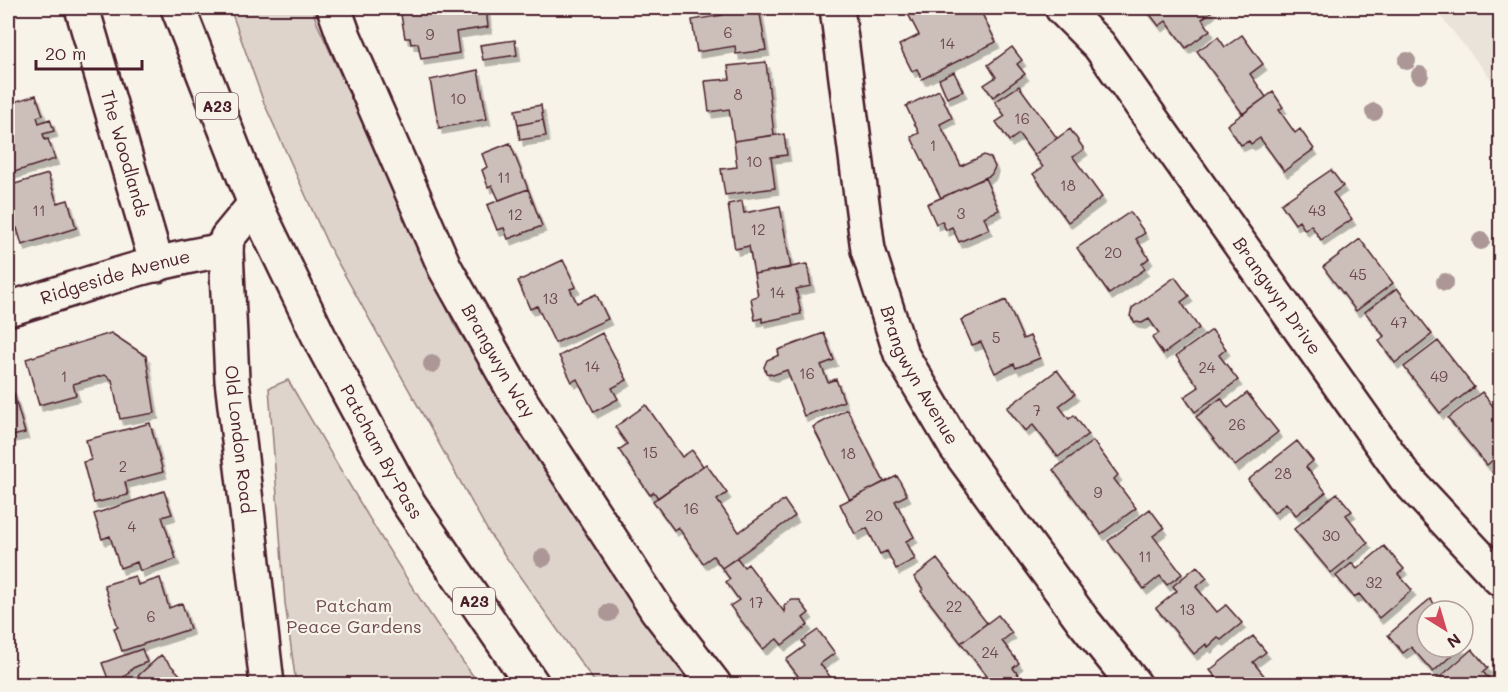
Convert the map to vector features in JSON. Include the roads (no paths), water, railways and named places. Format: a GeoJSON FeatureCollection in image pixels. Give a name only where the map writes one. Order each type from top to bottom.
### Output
{"type":"FeatureCollection","features":[{"type":"Feature","properties":{"kind":"main road","name":"The Woodlands"},"geometry":{"type":"LineString","coordinates":[[82,8],[156,265]]}},
{"type":"Feature","properties":{"kind":"main road","name":"A23"},"geometry":{"type":"LineString","coordinates":[[178,8],[255,204]]}},
{"type":"Feature","properties":{"kind":"main road","name":"Brangwyn Way"},"geometry":{"type":"LineString","coordinates":[[334,8],[445,268],[513,389],[657,610],[714,684]]}},
{"type":"Feature","properties":{"kind":"main road","name":"Brangwyn Avenue"},"geometry":{"type":"LineString","coordinates":[[837,8],[868,250],[902,354],[956,447],[1084,622],[1134,684]]}},
{"type":"Feature","properties":{"kind":"main road","name":"Brangwyn Drive"},"geometry":{"type":"LineString","coordinates":[[1062,8],[1099,45],[1405,477],[1500,579]]}},
{"type":"Feature","properties":{"kind":"main road","name":"Old London Road"},"geometry":{"type":"LineString","coordinates":[[255,204],[227,238],[226,250],[232,380],[267,684]]}},
{"type":"Feature","properties":{"kind":"main road","name":"Patcham By-Pass"},"geometry":{"type":"LineString","coordinates":[[255,204],[324,347],[406,501],[532,684]]}},
{"type":"Feature","properties":{"kind":"main road","name":"Ridgeside Avenue"},"geometry":{"type":"LineString","coordinates":[[8,309],[156,265],[226,250]]}},
{"type":"Feature","properties":{"kind":"park label","name":"Patcham Peace Gardens"},"geometry":{"type":"Point","coordinates":[354,616]}}]}
